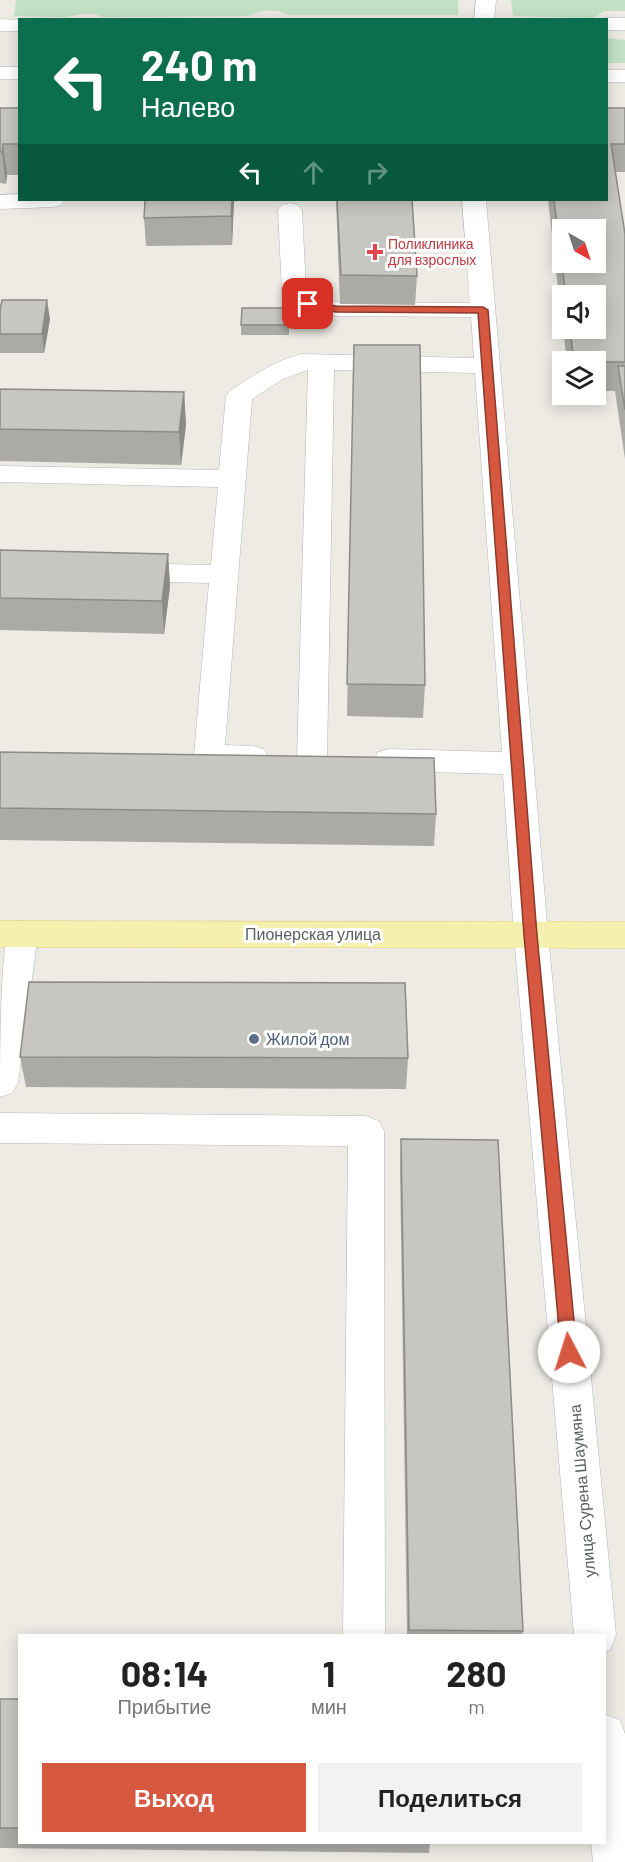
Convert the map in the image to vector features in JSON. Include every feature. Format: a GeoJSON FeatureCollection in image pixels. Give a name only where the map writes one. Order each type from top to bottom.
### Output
{"type":"FeatureCollection","features":[{"type":"Feature","properties":{"kind":"main road","name":"Пионерская улица"},"geometry":{"type":"LineString","coordinates":[[11,934],[625,935]]}},
{"type":"Feature","properties":{"kind":"street"},"geometry":{"type":"LineString","coordinates":[[484,18],[486,0]]}},
{"type":"Feature","properties":{"kind":"street"},"geometry":{"type":"LineString","coordinates":[[608,24],[625,24]]}},
{"type":"Feature","properties":{"kind":"street"},"geometry":{"type":"LineString","coordinates":[[0,25],[18,25]]}},
{"type":"Feature","properties":{"kind":"street"},"geometry":{"type":"LineString","coordinates":[[0,73],[18,73]]}},
{"type":"Feature","properties":{"kind":"street"},"geometry":{"type":"LineString","coordinates":[[608,76],[625,76]]}},
{"type":"Feature","properties":{"kind":"street"},"geometry":{"type":"LineString","coordinates":[[0,202],[26,201]]}},
{"type":"Feature","properties":{"kind":"street","name":"улица Сурена Шаумяна"},"geometry":{"type":"LineString","coordinates":[[474,201],[531,935],[595,1634]]}},
{"type":"Feature","properties":{"kind":"street"},"geometry":{"type":"LineString","coordinates":[[290,210],[294,292],[308,304],[336,309],[483,310]]}},
{"type":"Feature","properties":{"kind":"street"},"geometry":{"type":"LineString","coordinates":[[487,366],[300,362],[274,374],[239,396],[225,574],[198,755],[518,763]]}},
{"type":"Feature","properties":{"kind":"street"},"geometry":{"type":"LineString","coordinates":[[314,758],[321,363]]}},
{"type":"Feature","properties":{"kind":"street"},"geometry":{"type":"LineString","coordinates":[[0,474],[232,479]]}},
{"type":"Feature","properties":{"kind":"street"},"geometry":{"type":"LineString","coordinates":[[94,571],[225,574]]}},
{"type":"Feature","properties":{"kind":"street"},"geometry":{"type":"LineString","coordinates":[[0,1083],[11,934]]}},
{"type":"Feature","properties":{"kind":"street"},"geometry":{"type":"LineString","coordinates":[[0,1128],[366,1131],[364,1634]]}},
{"type":"Feature","properties":{"kind":"street"},"geometry":{"type":"LineString","coordinates":[[606,1757],[616,1862]]}},
{"type":"Feature","properties":{"kind":"green space"},"geometry":{"type":"Polygon","coordinates":[[[16,0],[458,0],[458,15],[288,15],[278,11],[268,11],[248,16],[103,17],[87,13],[61,17],[14,16],[16,0]]]}},
{"type":"Feature","properties":{"kind":"green space"},"geometry":{"type":"Polygon","coordinates":[[[511,0],[625,0],[625,11],[604,11],[593,18],[513,16],[511,0]]]}},
{"type":"Feature","properties":{"kind":"green space"},"geometry":{"type":"Polygon","coordinates":[[[608,38],[625,40],[625,63],[608,63],[608,38]]]}},
{"type":"Feature","properties":{"kind":"building"},"geometry":{"type":"Polygon","coordinates":[[[0,108],[18,108],[18,144],[3,144],[2,152],[0,152],[0,108]]]}},
{"type":"Feature","properties":{"kind":"building"},"geometry":{"type":"Polygon","coordinates":[[[608,108],[625,108],[625,144],[611,144],[625,234],[625,362],[606,362],[606,351],[573,351],[571,339],[606,339],[606,285],[565,285],[563,273],[606,273],[606,219],[556,219],[554,201],[608,201],[608,108]]]}},
{"type":"Feature","properties":{"kind":"building"},"geometry":{"type":"Polygon","coordinates":[[[145,201],[232,201],[231,216],[144,218],[145,201]]]}},
{"type":"Feature","properties":{"kind":"building","name":"Поликлиника для взрослых"},"geometry":{"type":"Polygon","coordinates":[[[337,201],[412,201],[417,276],[341,275],[337,201]]]}},
{"type":"Feature","properties":{"kind":"building"},"geometry":{"type":"Polygon","coordinates":[[[2,300],[47,300],[42,334],[0,334],[2,300]]]}},
{"type":"Feature","properties":{"kind":"building"},"geometry":{"type":"Polygon","coordinates":[[[242,308],[289,308],[289,325],[241,325],[242,308]]]}},
{"type":"Feature","properties":{"kind":"building"},"geometry":{"type":"Polygon","coordinates":[[[354,345],[420,345],[425,685],[347,684],[354,345]]]}},
{"type":"Feature","properties":{"kind":"building"},"geometry":{"type":"Polygon","coordinates":[[[618,366],[625,366],[625,410],[618,366]]]}},
{"type":"Feature","properties":{"kind":"building"},"geometry":{"type":"Polygon","coordinates":[[[0,389],[184,392],[179,432],[0,429],[0,389]]]}},
{"type":"Feature","properties":{"kind":"building"},"geometry":{"type":"Polygon","coordinates":[[[0,550],[168,554],[162,601],[0,598],[0,550]]]}},
{"type":"Feature","properties":{"kind":"building"},"geometry":{"type":"Polygon","coordinates":[[[0,752],[434,758],[436,814],[0,808],[0,752]]]}},
{"type":"Feature","properties":{"kind":"building"},"geometry":{"type":"Polygon","coordinates":[[[29,982],[405,983],[408,1058],[20,1057],[29,982]]]}},
{"type":"Feature","properties":{"kind":"building"},"geometry":{"type":"Polygon","coordinates":[[[401,1139],[498,1140],[523,1631],[409,1630],[401,1139]]]}},
{"type":"Feature","properties":{"kind":"building"},"geometry":{"type":"Polygon","coordinates":[[[0,1699],[18,1699],[18,1828],[0,1828],[0,1699]]]}},
{"type":"Feature","properties":{"kind":"place","name":"Поликлиника для взрослых"},"geometry":{"type":"Point","coordinates":[375,252]}},
{"type":"Feature","properties":{"kind":"place","name":"Жилой дом"},"geometry":{"type":"Point","coordinates":[254,1039]}},
{"type":"Feature","properties":{"kind":"route"},"geometry":{"type":"LineString","coordinates":[[308,304],[336,309],[483,310],[531,935],[569,1352]]}}]}
